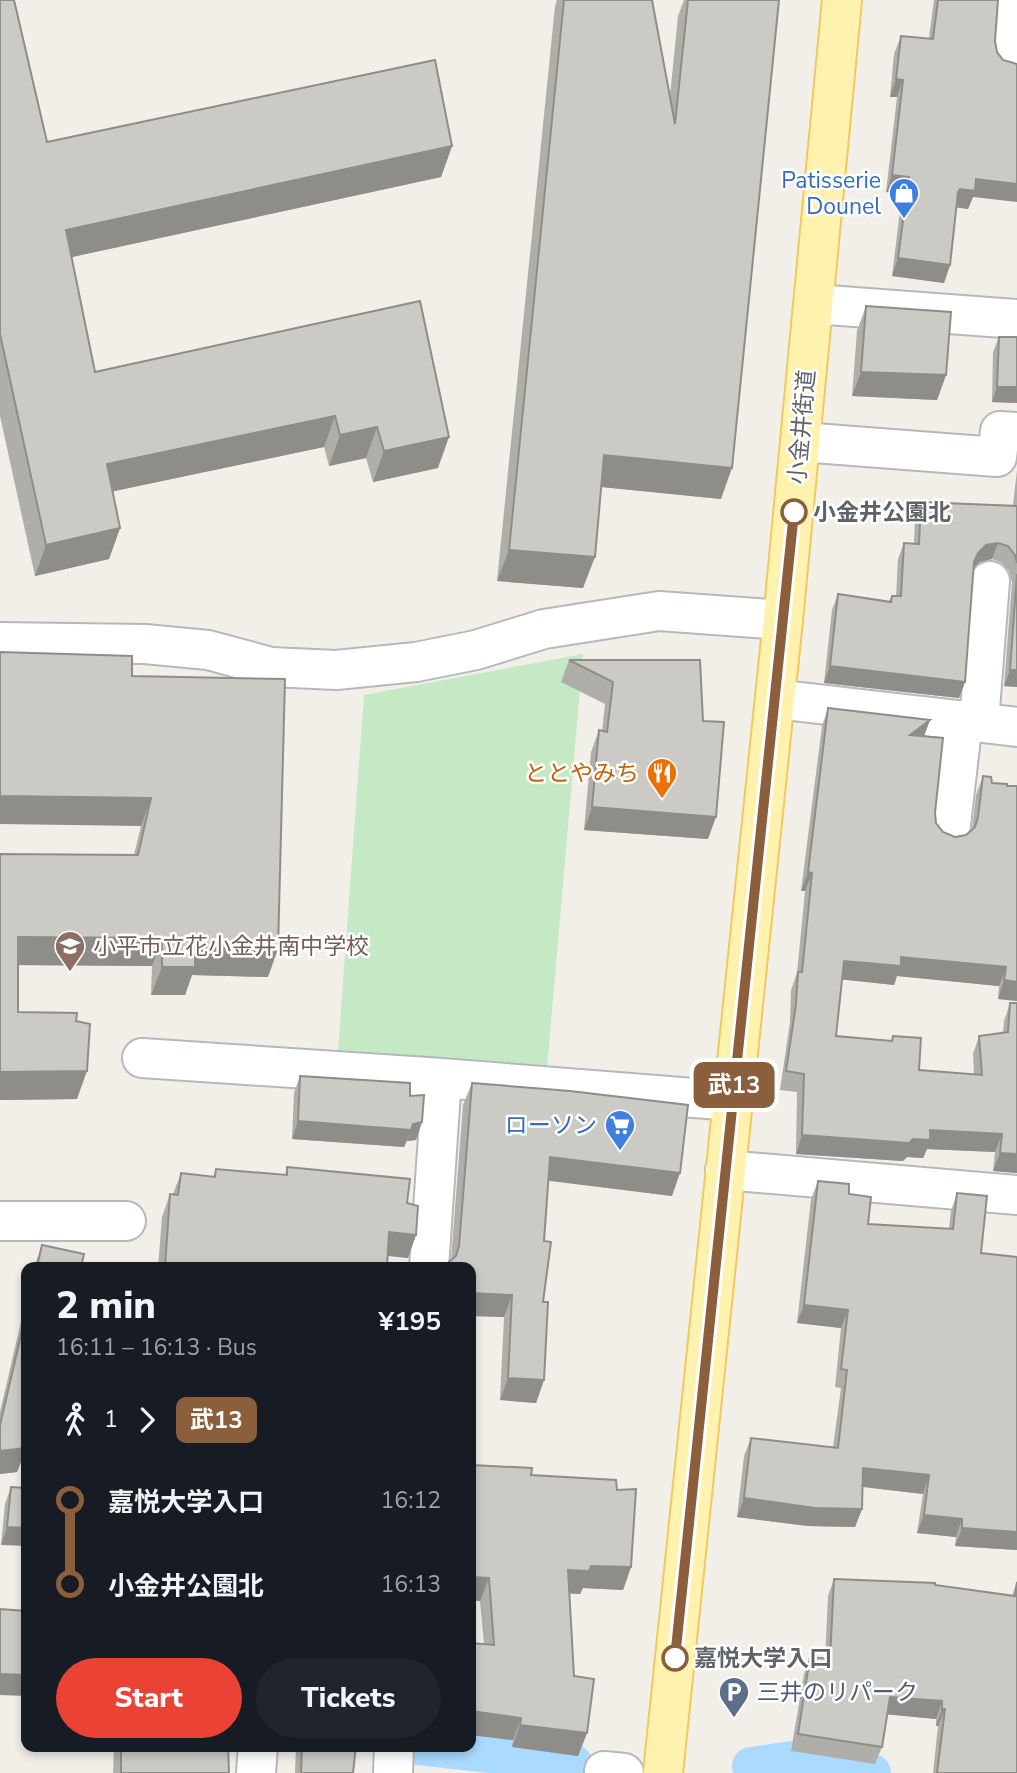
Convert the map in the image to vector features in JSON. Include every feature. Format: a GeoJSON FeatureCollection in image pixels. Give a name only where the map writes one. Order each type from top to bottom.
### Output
{"type":"FeatureCollection","features":[{"type":"Feature","properties":{"kind":"main road","name":"小金井街道"},"geometry":{"type":"LineString","coordinates":[[663,1773],[801,442],[842,0]]}},
{"type":"Feature","properties":{"kind":"street"},"geometry":{"type":"LineString","coordinates":[[1010,60],[1015,0]]}},
{"type":"Feature","properties":{"kind":"street"},"geometry":{"type":"LineString","coordinates":[[814,304],[1017,319]]}},
{"type":"Feature","properties":{"kind":"street"},"geometry":{"type":"LineString","coordinates":[[801,442],[997,457],[1000,431],[1017,432]]}},
{"type":"Feature","properties":{"kind":"street"},"geometry":{"type":"LineString","coordinates":[[950,833],[971,721],[990,581]]}},
{"type":"Feature","properties":{"kind":"street"},"geometry":{"type":"LineString","coordinates":[[0,642],[145,644],[208,650],[271,667],[336,670],[416,662],[476,650],[544,629],[659,611],[783,620]]}},
{"type":"Feature","properties":{"kind":"street"},"geometry":{"type":"LineString","coordinates":[[775,699],[1017,727]]}},
{"type":"Feature","properties":{"kind":"street"},"geometry":{"type":"LineString","coordinates":[[142,1058],[732,1101]]}},
{"type":"Feature","properties":{"kind":"street"},"geometry":{"type":"LineString","coordinates":[[429,1262],[442,1078]]}},
{"type":"Feature","properties":{"kind":"street"},"geometry":{"type":"LineString","coordinates":[[724,1170],[1017,1195]]}},
{"type":"Feature","properties":{"kind":"street"},"geometry":{"type":"LineString","coordinates":[[0,1221],[126,1221]]}},
{"type":"Feature","properties":{"kind":"street"},"geometry":{"type":"LineString","coordinates":[[256,1773],[258,1752]]}},
{"type":"Feature","properties":{"kind":"street"},"geometry":{"type":"LineString","coordinates":[[393,1773],[394,1752]]}},
{"type":"Feature","properties":{"kind":"green space"},"geometry":{"type":"Polygon","coordinates":[[[583,654],[547,1068],[338,1051],[364,695],[583,654]]]}},
{"type":"Feature","properties":{"kind":"building"},"geometry":{"type":"Polygon","coordinates":[[[0,0],[14,0],[47,142],[435,60],[452,146],[66,230],[95,372],[420,301],[449,437],[384,451],[377,427],[340,435],[335,416],[107,464],[120,528],[46,545],[0,334],[0,0]]]}},
{"type":"Feature","properties":{"kind":"building"},"geometry":{"type":"Polygon","coordinates":[[[564,0],[652,0],[675,124],[688,0],[779,0],[732,468],[604,455],[595,557],[509,550],[564,0]]]}},
{"type":"Feature","properties":{"kind":"building"},"geometry":{"type":"Polygon","coordinates":[[[938,0],[998,0],[995,41],[997,52],[1003,60],[1017,64],[1017,184],[976,179],[975,191],[960,189],[950,265],[898,258],[909,177],[892,175],[903,80],[896,79],[901,36],[933,39],[938,0]]]}},
{"type":"Feature","properties":{"kind":"building"},"geometry":{"type":"Polygon","coordinates":[[[866,306],[951,312],[946,375],[861,372],[866,306]]]}},
{"type":"Feature","properties":{"kind":"building"},"geometry":{"type":"Polygon","coordinates":[[[999,337],[1017,337],[1017,387],[997,387],[999,337]]]}},
{"type":"Feature","properties":{"kind":"building"},"geometry":{"type":"Polygon","coordinates":[[[921,502],[1017,506],[1017,563],[1008,546],[998,543],[986,545],[974,562],[965,682],[830,666],[838,594],[891,602],[892,596],[901,596],[904,543],[919,544],[921,502]]]}},
{"type":"Feature","properties":{"kind":"building"},"geometry":{"type":"Polygon","coordinates":[[[1017,574],[1017,670],[1010,670],[1017,574]]]}},
{"type":"Feature","properties":{"kind":"building"},"geometry":{"type":"Polygon","coordinates":[[[0,652],[132,656],[132,676],[285,679],[278,949],[195,947],[195,967],[162,967],[162,938],[18,937],[18,1012],[77,1013],[76,1021],[90,1024],[87,1071],[0,1072],[0,854],[138,855],[151,798],[0,796],[0,652]]]}},
{"type":"Feature","properties":{"kind":"building"},"geometry":{"type":"Polygon","coordinates":[[[569,660],[700,660],[703,721],[724,722],[716,817],[592,807],[599,730],[607,732],[613,682],[569,660]]]}},
{"type":"Feature","properties":{"kind":"building"},"geometry":{"type":"Polygon","coordinates":[[[828,708],[930,720],[910,735],[943,738],[936,823],[943,832],[955,837],[966,835],[975,827],[983,776],[991,777],[992,783],[1017,786],[1017,982],[1004,980],[1006,967],[901,957],[901,966],[844,961],[836,1036],[892,1041],[893,1036],[921,1038],[919,1070],[982,1075],[979,1036],[1008,1032],[1010,1003],[1017,1003],[1017,1154],[1000,1153],[1002,1134],[930,1130],[930,1140],[913,1139],[909,1143],[802,1135],[804,1074],[786,1071],[798,972],[802,972],[812,873],[808,872],[828,708]]]}},
{"type":"Feature","properties":{"kind":"building"},"geometry":{"type":"Polygon","coordinates":[[[300,1076],[410,1083],[410,1096],[424,1095],[422,1122],[413,1124],[411,1130],[298,1121],[300,1076]]]}},
{"type":"Feature","properties":{"kind":"building"},"geometry":{"type":"Polygon","coordinates":[[[472,1083],[688,1105],[680,1173],[550,1157],[544,1241],[551,1242],[543,1302],[548,1302],[544,1380],[508,1378],[512,1295],[476,1293],[476,1262],[449,1262],[456,1256],[472,1083]]]}},
{"type":"Feature","properties":{"kind":"building"},"geometry":{"type":"Polygon","coordinates":[[[287,1167],[410,1179],[407,1203],[418,1206],[416,1235],[389,1232],[387,1262],[165,1262],[170,1194],[178,1195],[181,1173],[215,1177],[216,1169],[287,1175],[287,1167]]]}},
{"type":"Feature","properties":{"kind":"building"},"geometry":{"type":"Polygon","coordinates":[[[818,1181],[849,1184],[849,1194],[871,1197],[868,1224],[953,1229],[957,1193],[987,1196],[981,1253],[1017,1257],[1017,1532],[962,1528],[962,1519],[924,1515],[929,1475],[863,1468],[862,1509],[815,1508],[744,1498],[751,1438],[838,1448],[847,1370],[841,1369],[848,1310],[804,1305],[818,1181]]]}},
{"type":"Feature","properties":{"kind":"building"},"geometry":{"type":"Polygon","coordinates":[[[42,1245],[84,1254],[82,1262],[38,1262],[42,1245]]]}},
{"type":"Feature","properties":{"kind":"building"},"geometry":{"type":"Polygon","coordinates":[[[21,1335],[21,1449],[0,1451],[0,1425],[21,1335]]]}},
{"type":"Feature","properties":{"kind":"building"},"geometry":{"type":"Polygon","coordinates":[[[476,1465],[532,1468],[531,1475],[616,1480],[617,1490],[636,1489],[631,1567],[591,1566],[589,1571],[568,1570],[574,1676],[594,1679],[587,1733],[520,1725],[521,1718],[476,1712],[476,1643],[494,1645],[489,1578],[476,1577],[476,1465]]]}},
{"type":"Feature","properties":{"kind":"building"},"geometry":{"type":"Polygon","coordinates":[[[11,1487],[21,1488],[21,1528],[7,1527],[11,1487]]]}},
{"type":"Feature","properties":{"kind":"building"},"geometry":{"type":"Polygon","coordinates":[[[834,1579],[935,1583],[1015,1596],[1017,1582],[1017,1773],[937,1773],[945,1709],[942,1709],[942,1701],[890,1697],[882,1747],[798,1734],[810,1657],[830,1659],[834,1579]]]}},
{"type":"Feature","properties":{"kind":"building"},"geometry":{"type":"Polygon","coordinates":[[[0,1609],[21,1611],[21,1675],[0,1674],[0,1609]]]}},
{"type":"Feature","properties":{"kind":"building"},"geometry":{"type":"Polygon","coordinates":[[[121,1752],[228,1752],[229,1773],[121,1773],[121,1752]]]}},
{"type":"Feature","properties":{"kind":"building"},"geometry":{"type":"Polygon","coordinates":[[[302,1752],[355,1752],[353,1773],[301,1773],[302,1752]]]}},
{"type":"Feature","properties":{"kind":"waterway"},"geometry":{"type":"LineString","coordinates":[[473,1752],[573,1763]]}},
{"type":"Feature","properties":{"kind":"waterway"},"geometry":{"type":"LineString","coordinates":[[751,1766],[792,1760],[872,1773]]}},
{"type":"Feature","properties":{"kind":"bus line","name":"武13"},"geometry":{"type":"LineString","coordinates":[[675,1658],[794,512]]}},
{"type":"Feature","properties":{"kind":"place","name":"Patisserie Dounel"},"geometry":{"type":"Point","coordinates":[904,220]}},
{"type":"Feature","properties":{"kind":"place","name":"小金井公園北"},"geometry":{"type":"Point","coordinates":[794,512]}},
{"type":"Feature","properties":{"kind":"place","name":"ととやみち"},"geometry":{"type":"Point","coordinates":[662,800]}},
{"type":"Feature","properties":{"kind":"place","name":"小平市立花小金井南中学校"},"geometry":{"type":"Point","coordinates":[70,973]}},
{"type":"Feature","properties":{"kind":"place","name":"ローソン"},"geometry":{"type":"Point","coordinates":[620,1152]}},
{"type":"Feature","properties":{"kind":"place","name":"嘉悦大学入口"},"geometry":{"type":"Point","coordinates":[675,1658]}},
{"type":"Feature","properties":{"kind":"place","name":"三井のリパーク"},"geometry":{"type":"Point","coordinates":[734,1719]}}]}
